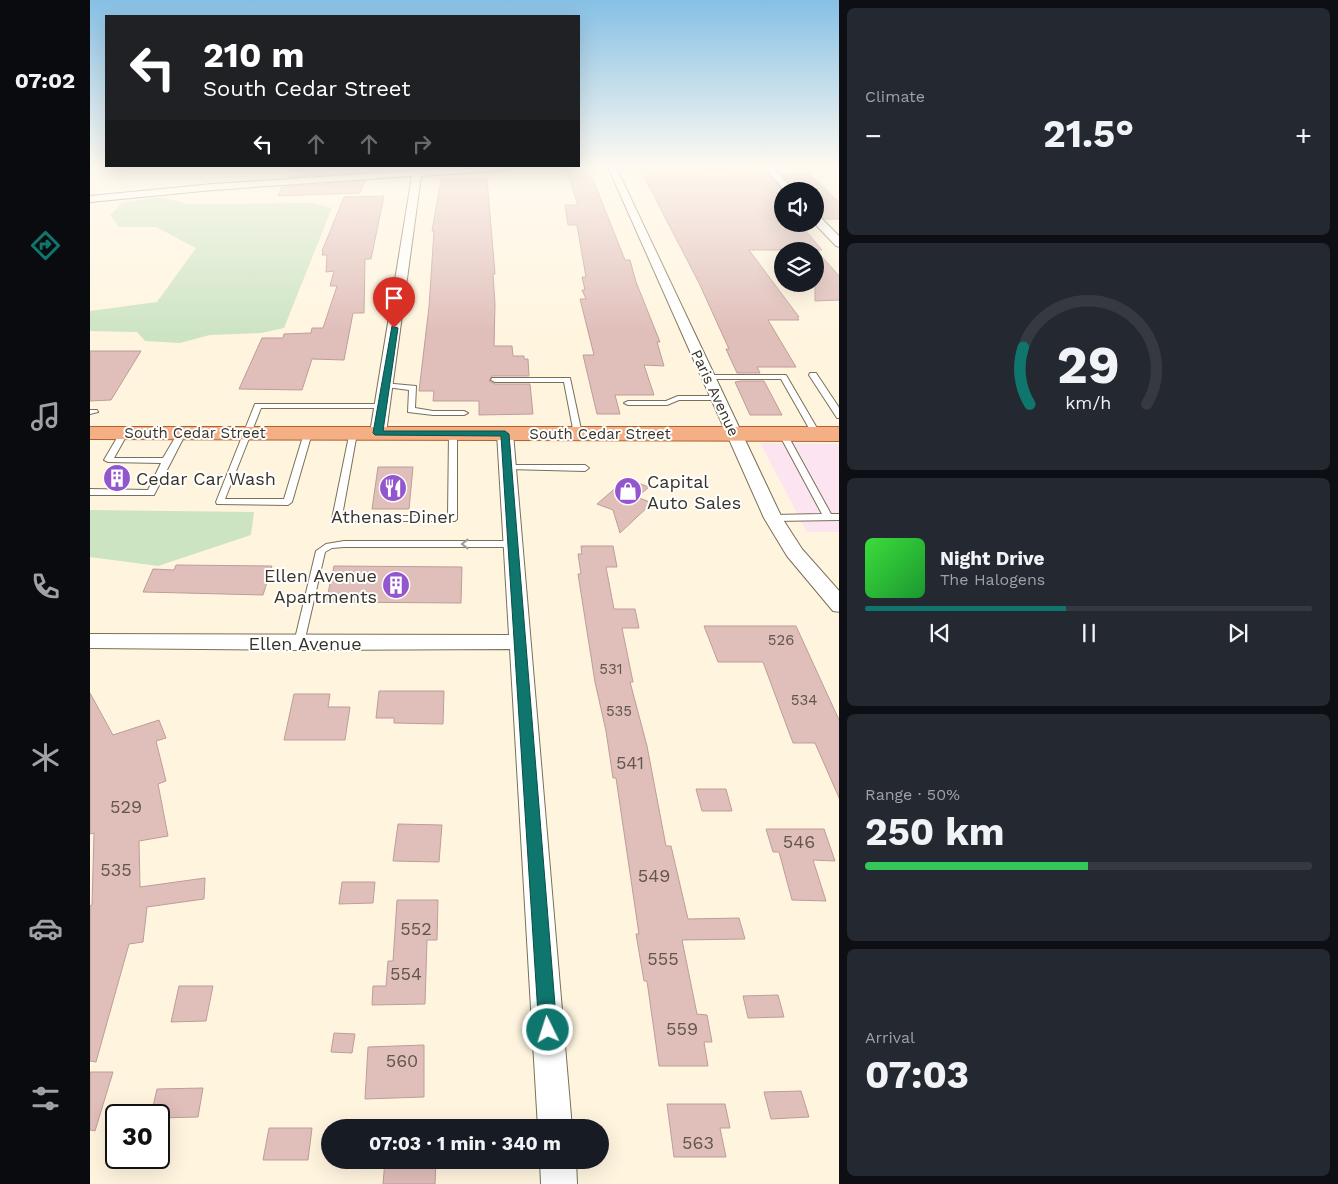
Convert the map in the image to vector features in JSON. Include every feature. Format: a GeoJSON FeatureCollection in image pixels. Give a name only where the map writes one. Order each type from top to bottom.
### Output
{"type":"FeatureCollection","features":[{"type":"Feature","properties":{"kind":"main road","name":"South Cedar Street"},"geometry":{"type":"LineString","coordinates":[[91,419],[124,433],[839,434]]}},
{"type":"Feature","properties":{"kind":"street"},"geometry":{"type":"LineString","coordinates":[[378,433],[407,222]]}},
{"type":"Feature","properties":{"kind":"street","name":"Paris Avenue"},"geometry":{"type":"LineString","coordinates":[[637,222],[773,518],[794,552],[839,606]]}},
{"type":"Feature","properties":{"kind":"street"},"geometry":{"type":"LineString","coordinates":[[824,228],[839,244]]}},
{"type":"Feature","properties":{"kind":"street"},"geometry":{"type":"LineString","coordinates":[[505,434],[554,1119]]}},
{"type":"Feature","properties":{"kind":"street","name":"Ellen Avenue"},"geometry":{"type":"LineString","coordinates":[[90,641],[300,643],[520,642]]}},
{"type":"Feature","properties":{"kind":"street"},"geometry":{"type":"LineString","coordinates":[[558,1169],[559,1184]]}},
{"type":"Feature","properties":{"kind":"lane"},"geometry":{"type":"LineString","coordinates":[[813,375],[839,416]]}},
{"type":"Feature","properties":{"kind":"lane"},"geometry":{"type":"LineString","coordinates":[[708,377],[783,378],[817,434]]}},
{"type":"Feature","properties":{"kind":"lane"},"geometry":{"type":"LineString","coordinates":[[495,380],[567,380],[578,434]]}},
{"type":"Feature","properties":{"kind":"lane"},"geometry":{"type":"LineString","coordinates":[[386,385],[412,388],[411,410],[464,414]]}},
{"type":"Feature","properties":{"kind":"lane"},"geometry":{"type":"LineString","coordinates":[[628,403],[667,403],[678,398],[717,398]]}},
{"type":"Feature","properties":{"kind":"lane"},"geometry":{"type":"LineString","coordinates":[[308,433],[288,502],[220,502],[258,406],[383,406]]}},
{"type":"Feature","properties":{"kind":"lane"},"geometry":{"type":"LineString","coordinates":[[124,433],[108,460],[166,461]]}},
{"type":"Feature","properties":{"kind":"lane"},"geometry":{"type":"LineString","coordinates":[[90,492],[150,493],[182,433]]}},
{"type":"Feature","properties":{"kind":"lane"},"geometry":{"type":"LineString","coordinates":[[353,433],[337,520],[452,520],[453,434]]}},
{"type":"Feature","properties":{"kind":"lane"},"geometry":{"type":"LineString","coordinates":[[783,434],[828,518]]}},
{"type":"Feature","properties":{"kind":"lane"},"geometry":{"type":"LineString","coordinates":[[508,467],[585,468]]}},
{"type":"Feature","properties":{"kind":"lane"},"geometry":{"type":"LineString","coordinates":[[773,518],[839,517]]}},
{"type":"Feature","properties":{"kind":"lane"},"geometry":{"type":"LineString","coordinates":[[300,643],[321,550],[329,546],[344,544],[514,544]]}},
{"type":"Feature","properties":{"kind":"shaded area"},"geometry":{"type":"Polygon","coordinates":[[[760,443],[839,444],[839,532],[807,532],[760,443]]]}},
{"type":"Feature","properties":{"kind":"green space"},"geometry":{"type":"Polygon","coordinates":[[[115,222],[326,222],[284,328],[261,333],[210,335],[180,343],[145,341],[137,332],[90,331],[90,311],[157,302],[196,248],[156,227],[119,227],[115,222]]]}},
{"type":"Feature","properties":{"kind":"green space"},"geometry":{"type":"Polygon","coordinates":[[[90,510],[254,512],[251,535],[158,566],[90,557],[90,510]]]}},
{"type":"Feature","properties":{"kind":"building"},"geometry":{"type":"Polygon","coordinates":[[[334,222],[379,222],[371,259],[365,259],[364,313],[353,313],[344,360],[312,359],[302,390],[239,389],[262,338],[283,338],[284,334],[311,333],[312,328],[323,328],[337,286],[330,286],[334,271],[326,272],[327,255],[322,255],[334,222]]]}},
{"type":"Feature","properties":{"kind":"building"},"geometry":{"type":"Polygon","coordinates":[[[434,222],[491,222],[495,274],[493,274],[495,304],[494,346],[512,346],[513,356],[524,356],[524,359],[528,359],[529,376],[492,376],[489,381],[495,384],[530,384],[533,414],[479,415],[479,401],[433,401],[434,391],[419,391],[429,307],[434,231],[432,231],[434,222]]]}},
{"type":"Feature","properties":{"kind":"building"},"geometry":{"type":"Polygon","coordinates":[[[568,222],[610,222],[625,260],[630,260],[636,282],[660,342],[657,342],[664,366],[644,365],[654,395],[615,395],[620,414],[597,414],[583,355],[594,355],[580,299],[586,299],[582,290],[585,290],[582,277],[586,277],[577,225],[568,225],[568,222]]]}},
{"type":"Feature","properties":{"kind":"building"},"geometry":{"type":"Polygon","coordinates":[[[668,222],[774,222],[774,232],[807,232],[815,242],[774,242],[774,250],[749,250],[774,284],[774,292],[780,292],[799,317],[797,317],[799,320],[768,320],[796,367],[757,367],[760,373],[737,373],[726,349],[729,349],[699,283],[668,222]]]}},
{"type":"Feature","properties":{"kind":"building"},"geometry":{"type":"Polygon","coordinates":[[[824,259],[839,276],[839,300],[815,301],[815,292],[824,292],[824,259]]]}},
{"type":"Feature","properties":{"kind":"building"},"geometry":{"type":"Polygon","coordinates":[[[90,351],[141,351],[111,400],[90,401],[90,351]]]}},
{"type":"Feature","properties":{"kind":"building"},"geometry":{"type":"Polygon","coordinates":[[[764,381],[782,415],[750,415],[735,382],[764,381]]]}},
{"type":"Feature","properties":{"kind":"building","name":"Athenas Diner"},"geometry":{"type":"Polygon","coordinates":[[[378,467],[413,467],[409,509],[372,509],[378,467]]]}},
{"type":"Feature","properties":{"kind":"building"},"geometry":{"type":"Polygon","coordinates":[[[626,479],[649,487],[637,497],[652,503],[620,533],[613,510],[597,504],[626,479]]]}},
{"type":"Feature","properties":{"kind":"building"},"geometry":{"type":"Polygon","coordinates":[[[581,546],[613,546],[617,567],[606,567],[614,609],[635,609],[639,628],[622,628],[633,682],[630,682],[647,746],[666,846],[671,846],[688,919],[739,918],[745,939],[682,940],[697,1014],[707,1015],[712,1042],[704,1042],[708,1066],[659,1066],[647,981],[644,981],[636,934],[639,934],[616,778],[613,778],[606,731],[595,682],[578,574],[581,574],[578,554],[582,554],[581,546]]]}},
{"type":"Feature","properties":{"kind":"building"},"geometry":{"type":"Polygon","coordinates":[[[176,565],[272,566],[263,595],[143,592],[153,569],[174,570],[176,565]]]}},
{"type":"Feature","properties":{"kind":"building","name":"Ellen Avenue Apartments"},"geometry":{"type":"Polygon","coordinates":[[[334,566],[462,567],[461,603],[326,602],[334,566]]]}},
{"type":"Feature","properties":{"kind":"building"},"geometry":{"type":"Polygon","coordinates":[[[704,626],[796,626],[839,720],[839,798],[815,743],[793,743],[763,662],[718,662],[704,626]]]}},
{"type":"Feature","properties":{"kind":"building"},"geometry":{"type":"Polygon","coordinates":[[[379,691],[444,691],[443,724],[394,723],[394,718],[376,718],[379,691]]]}},
{"type":"Feature","properties":{"kind":"building"},"geometry":{"type":"Polygon","coordinates":[[[90,693],[113,735],[159,720],[166,738],[156,741],[166,781],[158,784],[168,836],[139,841],[140,887],[205,878],[204,899],[147,907],[143,942],[129,944],[96,1062],[90,1061],[90,906],[92,905],[94,833],[90,834],[90,693]]]}},
{"type":"Feature","properties":{"kind":"building"},"geometry":{"type":"Polygon","coordinates":[[[294,694],[330,694],[328,707],[350,707],[345,740],[284,740],[294,694]]]}},
{"type":"Feature","properties":{"kind":"building"},"geometry":{"type":"Polygon","coordinates":[[[696,789],[726,789],[732,811],[702,811],[696,789]]]}},
{"type":"Feature","properties":{"kind":"building"},"geometry":{"type":"Polygon","coordinates":[[[398,824],[442,825],[439,862],[393,861],[398,824]]]}},
{"type":"Feature","properties":{"kind":"building"},"geometry":{"type":"Polygon","coordinates":[[[766,829],[824,829],[835,861],[813,860],[826,901],[792,900],[779,852],[773,852],[766,829]]]}},
{"type":"Feature","properties":{"kind":"building"},"geometry":{"type":"Polygon","coordinates":[[[342,882],[375,882],[373,903],[339,904],[342,882]]]}},
{"type":"Feature","properties":{"kind":"building"},"geometry":{"type":"Polygon","coordinates":[[[397,900],[438,900],[437,940],[427,940],[425,1004],[372,1005],[373,986],[386,986],[388,961],[393,961],[397,900]]]}},
{"type":"Feature","properties":{"kind":"building"},"geometry":{"type":"Polygon","coordinates":[[[179,986],[213,986],[206,1021],[171,1022],[179,986]]]}},
{"type":"Feature","properties":{"kind":"building"},"geometry":{"type":"Polygon","coordinates":[[[778,995],[784,1017],[748,1018],[743,996],[778,995]]]}},
{"type":"Feature","properties":{"kind":"building"},"geometry":{"type":"Polygon","coordinates":[[[334,1033],[355,1034],[352,1053],[331,1052],[334,1033]]]}},
{"type":"Feature","properties":{"kind":"building"},"geometry":{"type":"Polygon","coordinates":[[[424,1045],[424,1097],[365,1099],[368,1047],[424,1045]]]}},
{"type":"Feature","properties":{"kind":"building"},"geometry":{"type":"Polygon","coordinates":[[[90,1072],[113,1072],[95,1131],[90,1130],[90,1072]]]}},
{"type":"Feature","properties":{"kind":"building"},"geometry":{"type":"Polygon","coordinates":[[[203,1088],[198,1117],[170,1118],[170,1104],[154,1104],[157,1089],[203,1088]]]}},
{"type":"Feature","properties":{"kind":"building"},"geometry":{"type":"Polygon","coordinates":[[[801,1091],[809,1117],[771,1119],[764,1092],[801,1091]]]}},
{"type":"Feature","properties":{"kind":"building"},"geometry":{"type":"Polygon","coordinates":[[[667,1104],[725,1104],[730,1128],[720,1128],[726,1157],[674,1157],[667,1104]]]}},
{"type":"Feature","properties":{"kind":"building"},"geometry":{"type":"Polygon","coordinates":[[[269,1128],[312,1128],[308,1160],[263,1160],[269,1128]]]}},
{"type":"Feature","properties":{"kind":"building"},"geometry":{"type":"Polygon","coordinates":[[[384,1169],[436,1169],[435,1184],[383,1184],[384,1169]]]}},
{"type":"Feature","properties":{"kind":"place","name":"Cedar Car Wash"},"geometry":{"type":"Point","coordinates":[117,478]}},
{"type":"Feature","properties":{"kind":"place","name":"Athenas Diner"},"geometry":{"type":"Point","coordinates":[393,488]}},
{"type":"Feature","properties":{"kind":"place","name":"Capital Auto Sales"},"geometry":{"type":"Point","coordinates":[628,491]}},
{"type":"Feature","properties":{"kind":"place","name":"Ellen Avenue Apartments"},"geometry":{"type":"Point","coordinates":[396,585]}},
{"type":"Feature","properties":{"kind":"route"},"geometry":{"type":"LineString","coordinates":[[394,328],[378,433],[505,434],[548,1030]]}}]}
